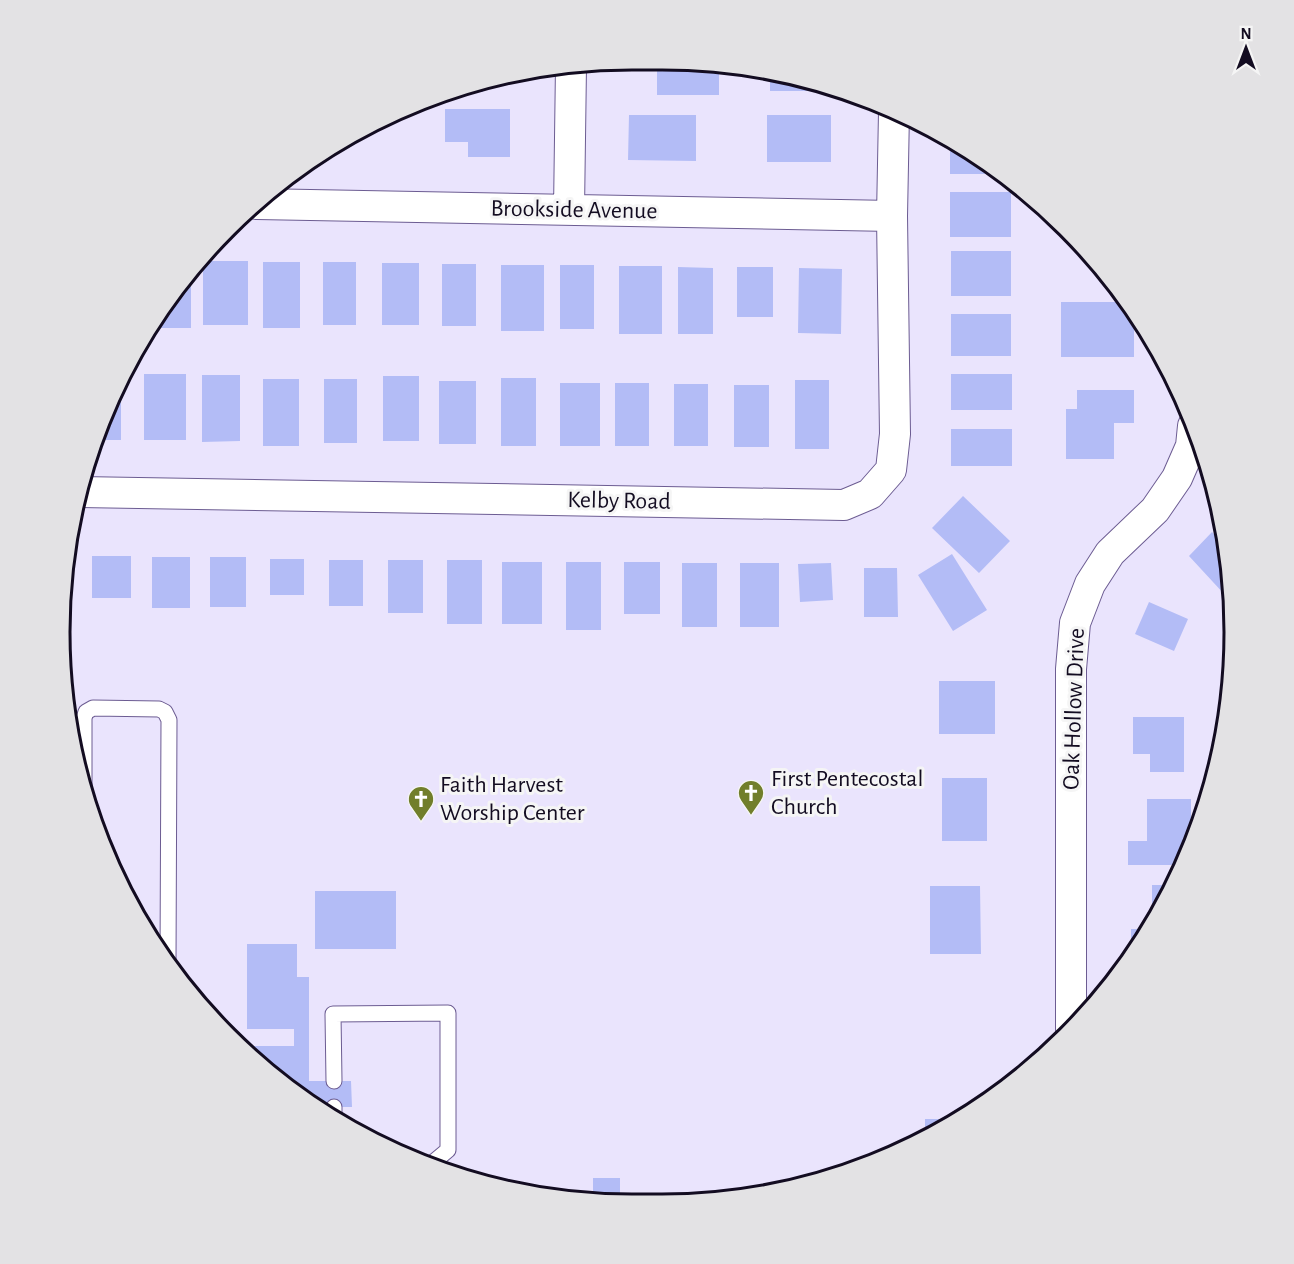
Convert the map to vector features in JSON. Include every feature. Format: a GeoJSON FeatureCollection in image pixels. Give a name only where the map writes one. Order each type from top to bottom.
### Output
{"type":"FeatureCollection","features":[{"type":"Feature","properties":{"kind":"street"},"geometry":{"type":"LineString","coordinates":[[569,210],[571,74]]}},
{"type":"Feature","properties":{"kind":"street","name":"Kelby Road"},"geometry":{"type":"LineString","coordinates":[[89,492],[844,505],[870,494],[891,470],[895,434],[892,216],[894,121]]}},
{"type":"Feature","properties":{"kind":"street","name":"Brookside Avenue"},"geometry":{"type":"LineString","coordinates":[[269,204],[892,216]]}},
{"type":"Feature","properties":{"kind":"street","name":"Oak Hollow Drive"},"geometry":{"type":"LineString","coordinates":[[1071,1016],[1071,669],[1075,623],[1090,584],[1110,553],[1155,510],[1177,478],[1191,444]]}},
{"type":"Feature","properties":{"kind":"lane"},"geometry":{"type":"LineString","coordinates":[[84,754],[84,718],[86,712],[93,708],[159,708],[165,712],[169,720],[168,948]]}},
{"type":"Feature","properties":{"kind":"lane"},"geometry":{"type":"LineString","coordinates":[[334,1081],[333,1014],[448,1013],[448,1150],[438,1159]]}},
{"type":"Feature","properties":{"kind":"building"},"geometry":{"type":"Polygon","coordinates":[[[657,70],[719,74],[719,95],[657,95],[657,70]]]}},
{"type":"Feature","properties":{"kind":"building"},"geometry":{"type":"Polygon","coordinates":[[[770,81],[810,91],[770,91],[770,81]]]}},
{"type":"Feature","properties":{"kind":"building"},"geometry":{"type":"Polygon","coordinates":[[[445,109],[510,109],[510,157],[468,157],[468,142],[445,142],[445,109]]]}},
{"type":"Feature","properties":{"kind":"building"},"geometry":{"type":"Polygon","coordinates":[[[629,115],[696,115],[696,161],[628,160],[629,115]]]}},
{"type":"Feature","properties":{"kind":"building"},"geometry":{"type":"Polygon","coordinates":[[[767,115],[831,115],[831,162],[767,162],[767,115]]]}},
{"type":"Feature","properties":{"kind":"building"},"geometry":{"type":"Polygon","coordinates":[[[950,150],[986,174],[950,174],[950,150]]]}},
{"type":"Feature","properties":{"kind":"building"},"geometry":{"type":"Polygon","coordinates":[[[950,192],[1011,193],[1011,237],[950,237],[950,192]]]}},
{"type":"Feature","properties":{"kind":"building"},"geometry":{"type":"Polygon","coordinates":[[[951,251],[1011,251],[1011,296],[951,296],[951,251]]]}},
{"type":"Feature","properties":{"kind":"building"},"geometry":{"type":"Polygon","coordinates":[[[211,261],[248,261],[248,325],[203,325],[203,271],[211,261]]]}},
{"type":"Feature","properties":{"kind":"building"},"geometry":{"type":"Polygon","coordinates":[[[263,262],[300,262],[300,328],[263,328],[263,262]]]}},
{"type":"Feature","properties":{"kind":"building"},"geometry":{"type":"Polygon","coordinates":[[[323,262],[356,262],[356,325],[323,325],[323,262]]]}},
{"type":"Feature","properties":{"kind":"building"},"geometry":{"type":"Polygon","coordinates":[[[382,263],[419,263],[419,325],[382,325],[382,263]]]}},
{"type":"Feature","properties":{"kind":"building"},"geometry":{"type":"Polygon","coordinates":[[[442,264],[476,264],[476,326],[442,326],[442,264]]]}},
{"type":"Feature","properties":{"kind":"building"},"geometry":{"type":"Polygon","coordinates":[[[501,265],[544,265],[544,331],[501,331],[501,265]]]}},
{"type":"Feature","properties":{"kind":"building"},"geometry":{"type":"Polygon","coordinates":[[[560,265],[594,265],[594,329],[560,329],[560,265]]]}},
{"type":"Feature","properties":{"kind":"building"},"geometry":{"type":"Polygon","coordinates":[[[619,266],[662,266],[662,334],[619,334],[619,266]]]}},
{"type":"Feature","properties":{"kind":"building"},"geometry":{"type":"Polygon","coordinates":[[[678,267],[713,268],[713,334],[678,334],[678,267]]]}},
{"type":"Feature","properties":{"kind":"building"},"geometry":{"type":"Polygon","coordinates":[[[737,267],[773,267],[773,317],[737,317],[737,267]]]}},
{"type":"Feature","properties":{"kind":"building"},"geometry":{"type":"Polygon","coordinates":[[[799,268],[842,269],[841,334],[798,333],[799,268]]]}},
{"type":"Feature","properties":{"kind":"building"},"geometry":{"type":"Polygon","coordinates":[[[191,285],[191,328],[160,328],[191,285]]]}},
{"type":"Feature","properties":{"kind":"building"},"geometry":{"type":"Polygon","coordinates":[[[1061,302],[1116,302],[1134,328],[1134,357],[1061,357],[1061,302]]]}},
{"type":"Feature","properties":{"kind":"building"},"geometry":{"type":"Polygon","coordinates":[[[951,314],[1011,314],[1011,356],[951,356],[951,314]]]}},
{"type":"Feature","properties":{"kind":"building"},"geometry":{"type":"Polygon","coordinates":[[[144,374],[186,374],[186,440],[144,440],[144,374]]]}},
{"type":"Feature","properties":{"kind":"building"},"geometry":{"type":"Polygon","coordinates":[[[951,374],[1012,374],[1012,410],[951,410],[951,374]]]}},
{"type":"Feature","properties":{"kind":"building"},"geometry":{"type":"Polygon","coordinates":[[[202,375],[240,375],[240,441],[202,442],[202,375]]]}},
{"type":"Feature","properties":{"kind":"building"},"geometry":{"type":"Polygon","coordinates":[[[383,376],[419,376],[419,441],[383,441],[383,376]]]}},
{"type":"Feature","properties":{"kind":"building"},"geometry":{"type":"Polygon","coordinates":[[[501,378],[536,378],[536,446],[501,446],[501,378]]]}},
{"type":"Feature","properties":{"kind":"building"},"geometry":{"type":"Polygon","coordinates":[[[263,379],[299,379],[299,446],[263,446],[263,379]]]}},
{"type":"Feature","properties":{"kind":"building"},"geometry":{"type":"Polygon","coordinates":[[[324,379],[357,379],[357,443],[324,443],[324,379]]]}},
{"type":"Feature","properties":{"kind":"building"},"geometry":{"type":"Polygon","coordinates":[[[795,380],[829,380],[829,449],[795,449],[795,380]]]}},
{"type":"Feature","properties":{"kind":"building"},"geometry":{"type":"Polygon","coordinates":[[[439,381],[476,381],[476,444],[439,444],[439,381]]]}},
{"type":"Feature","properties":{"kind":"building"},"geometry":{"type":"Polygon","coordinates":[[[560,383],[600,383],[600,446],[560,446],[560,383]]]}},
{"type":"Feature","properties":{"kind":"building"},"geometry":{"type":"Polygon","coordinates":[[[615,383],[649,383],[649,446],[615,446],[615,383]]]}},
{"type":"Feature","properties":{"kind":"building"},"geometry":{"type":"Polygon","coordinates":[[[674,384],[708,384],[708,446],[674,446],[674,384]]]}},
{"type":"Feature","properties":{"kind":"building"},"geometry":{"type":"Polygon","coordinates":[[[734,385],[769,385],[769,447],[734,447],[734,385]]]}},
{"type":"Feature","properties":{"kind":"building"},"geometry":{"type":"Polygon","coordinates":[[[1077,390],[1134,390],[1134,423],[1114,423],[1114,459],[1066,459],[1066,409],[1077,409],[1077,390]]]}},
{"type":"Feature","properties":{"kind":"building"},"geometry":{"type":"Polygon","coordinates":[[[121,399],[121,440],[104,440],[121,399]]]}},
{"type":"Feature","properties":{"kind":"building"},"geometry":{"type":"Polygon","coordinates":[[[951,429],[1012,429],[1012,466],[951,466],[951,429]]]}},
{"type":"Feature","properties":{"kind":"building"},"geometry":{"type":"Polygon","coordinates":[[[963,496],[1010,541],[979,573],[932,528],[963,496]]]}},
{"type":"Feature","properties":{"kind":"building"},"geometry":{"type":"Polygon","coordinates":[[[1212,532],[1215,535],[1222,591],[1189,556],[1212,532]]]}},
{"type":"Feature","properties":{"kind":"building"},"geometry":{"type":"Polygon","coordinates":[[[952,554],[987,610],[953,631],[918,575],[952,554]]]}},
{"type":"Feature","properties":{"kind":"building"},"geometry":{"type":"Polygon","coordinates":[[[92,556],[131,556],[131,598],[92,598],[92,556]]]}},
{"type":"Feature","properties":{"kind":"building"},"geometry":{"type":"Polygon","coordinates":[[[152,557],[190,557],[190,608],[152,608],[152,557]]]}},
{"type":"Feature","properties":{"kind":"building"},"geometry":{"type":"Polygon","coordinates":[[[210,557],[246,557],[246,607],[210,607],[210,557]]]}},
{"type":"Feature","properties":{"kind":"building"},"geometry":{"type":"Polygon","coordinates":[[[270,559],[304,559],[304,595],[270,595],[270,559]]]}},
{"type":"Feature","properties":{"kind":"building"},"geometry":{"type":"Polygon","coordinates":[[[329,560],[363,560],[363,606],[329,606],[329,560]]]}},
{"type":"Feature","properties":{"kind":"building"},"geometry":{"type":"Polygon","coordinates":[[[388,560],[423,560],[423,613],[388,613],[388,560]]]}},
{"type":"Feature","properties":{"kind":"building"},"geometry":{"type":"Polygon","coordinates":[[[447,560],[482,560],[482,624],[447,624],[447,560]]]}},
{"type":"Feature","properties":{"kind":"building"},"geometry":{"type":"Polygon","coordinates":[[[502,562],[542,562],[542,624],[502,624],[502,562]]]}},
{"type":"Feature","properties":{"kind":"building"},"geometry":{"type":"Polygon","coordinates":[[[566,562],[601,562],[601,630],[566,630],[566,562]]]}},
{"type":"Feature","properties":{"kind":"building"},"geometry":{"type":"Polygon","coordinates":[[[624,562],[660,562],[660,614],[624,614],[624,562]]]}},
{"type":"Feature","properties":{"kind":"building"},"geometry":{"type":"Polygon","coordinates":[[[682,563],[717,563],[717,627],[682,627],[682,563]]]}},
{"type":"Feature","properties":{"kind":"building"},"geometry":{"type":"Polygon","coordinates":[[[740,563],[779,563],[779,627],[740,627],[740,563]]]}},
{"type":"Feature","properties":{"kind":"building"},"geometry":{"type":"Polygon","coordinates":[[[831,563],[833,600],[800,602],[798,564],[831,563]]]}},
{"type":"Feature","properties":{"kind":"building"},"geometry":{"type":"Polygon","coordinates":[[[864,568],[897,568],[898,617],[864,617],[864,568]]]}},
{"type":"Feature","properties":{"kind":"building"},"geometry":{"type":"Polygon","coordinates":[[[1149,602],[1188,619],[1174,651],[1135,634],[1149,602]]]}},
{"type":"Feature","properties":{"kind":"building"},"geometry":{"type":"Polygon","coordinates":[[[939,681],[995,681],[995,734],[939,734],[939,681]]]}},
{"type":"Feature","properties":{"kind":"building"},"geometry":{"type":"Polygon","coordinates":[[[1133,717],[1184,717],[1184,772],[1150,772],[1150,754],[1133,754],[1133,717]]]}},
{"type":"Feature","properties":{"kind":"building"},"geometry":{"type":"Polygon","coordinates":[[[942,778],[987,778],[987,841],[942,841],[942,778]]]}},
{"type":"Feature","properties":{"kind":"building"},"geometry":{"type":"Polygon","coordinates":[[[1147,799],[1191,799],[1191,820],[1173,865],[1128,865],[1128,841],[1147,841],[1147,799]]]}},
{"type":"Feature","properties":{"kind":"building"},"geometry":{"type":"Polygon","coordinates":[[[1152,885],[1163,885],[1152,906],[1152,885]]]}},
{"type":"Feature","properties":{"kind":"building"},"geometry":{"type":"Polygon","coordinates":[[[930,886],[980,886],[981,954],[930,954],[930,886]]]}},
{"type":"Feature","properties":{"kind":"building"},"geometry":{"type":"Polygon","coordinates":[[[315,891],[396,891],[396,949],[315,949],[315,891]]]}},
{"type":"Feature","properties":{"kind":"building"},"geometry":{"type":"Polygon","coordinates":[[[1131,929],[1138,929],[1131,941],[1131,929]]]}},
{"type":"Feature","properties":{"kind":"building"},"geometry":{"type":"Polygon","coordinates":[[[247,944],[297,944],[297,977],[309,977],[309,1081],[351,1081],[352,1107],[333,1107],[320,1099],[253,1046],[294,1046],[294,1029],[247,1029],[247,944]]]}},
{"type":"Feature","properties":{"kind":"building"},"geometry":{"type":"Polygon","coordinates":[[[925,1119],[941,1119],[925,1128],[925,1119]]]}},
{"type":"Feature","properties":{"kind":"building"},"geometry":{"type":"Polygon","coordinates":[[[593,1178],[620,1178],[620,1193],[593,1192],[593,1178]]]}},
{"type":"Feature","properties":{"kind":"place","name":"First Pentecostal Church"},"geometry":{"type":"Point","coordinates":[751,816]}},
{"type":"Feature","properties":{"kind":"place","name":"Faith Harvest Worship Center"},"geometry":{"type":"Point","coordinates":[421,822]}}]}
